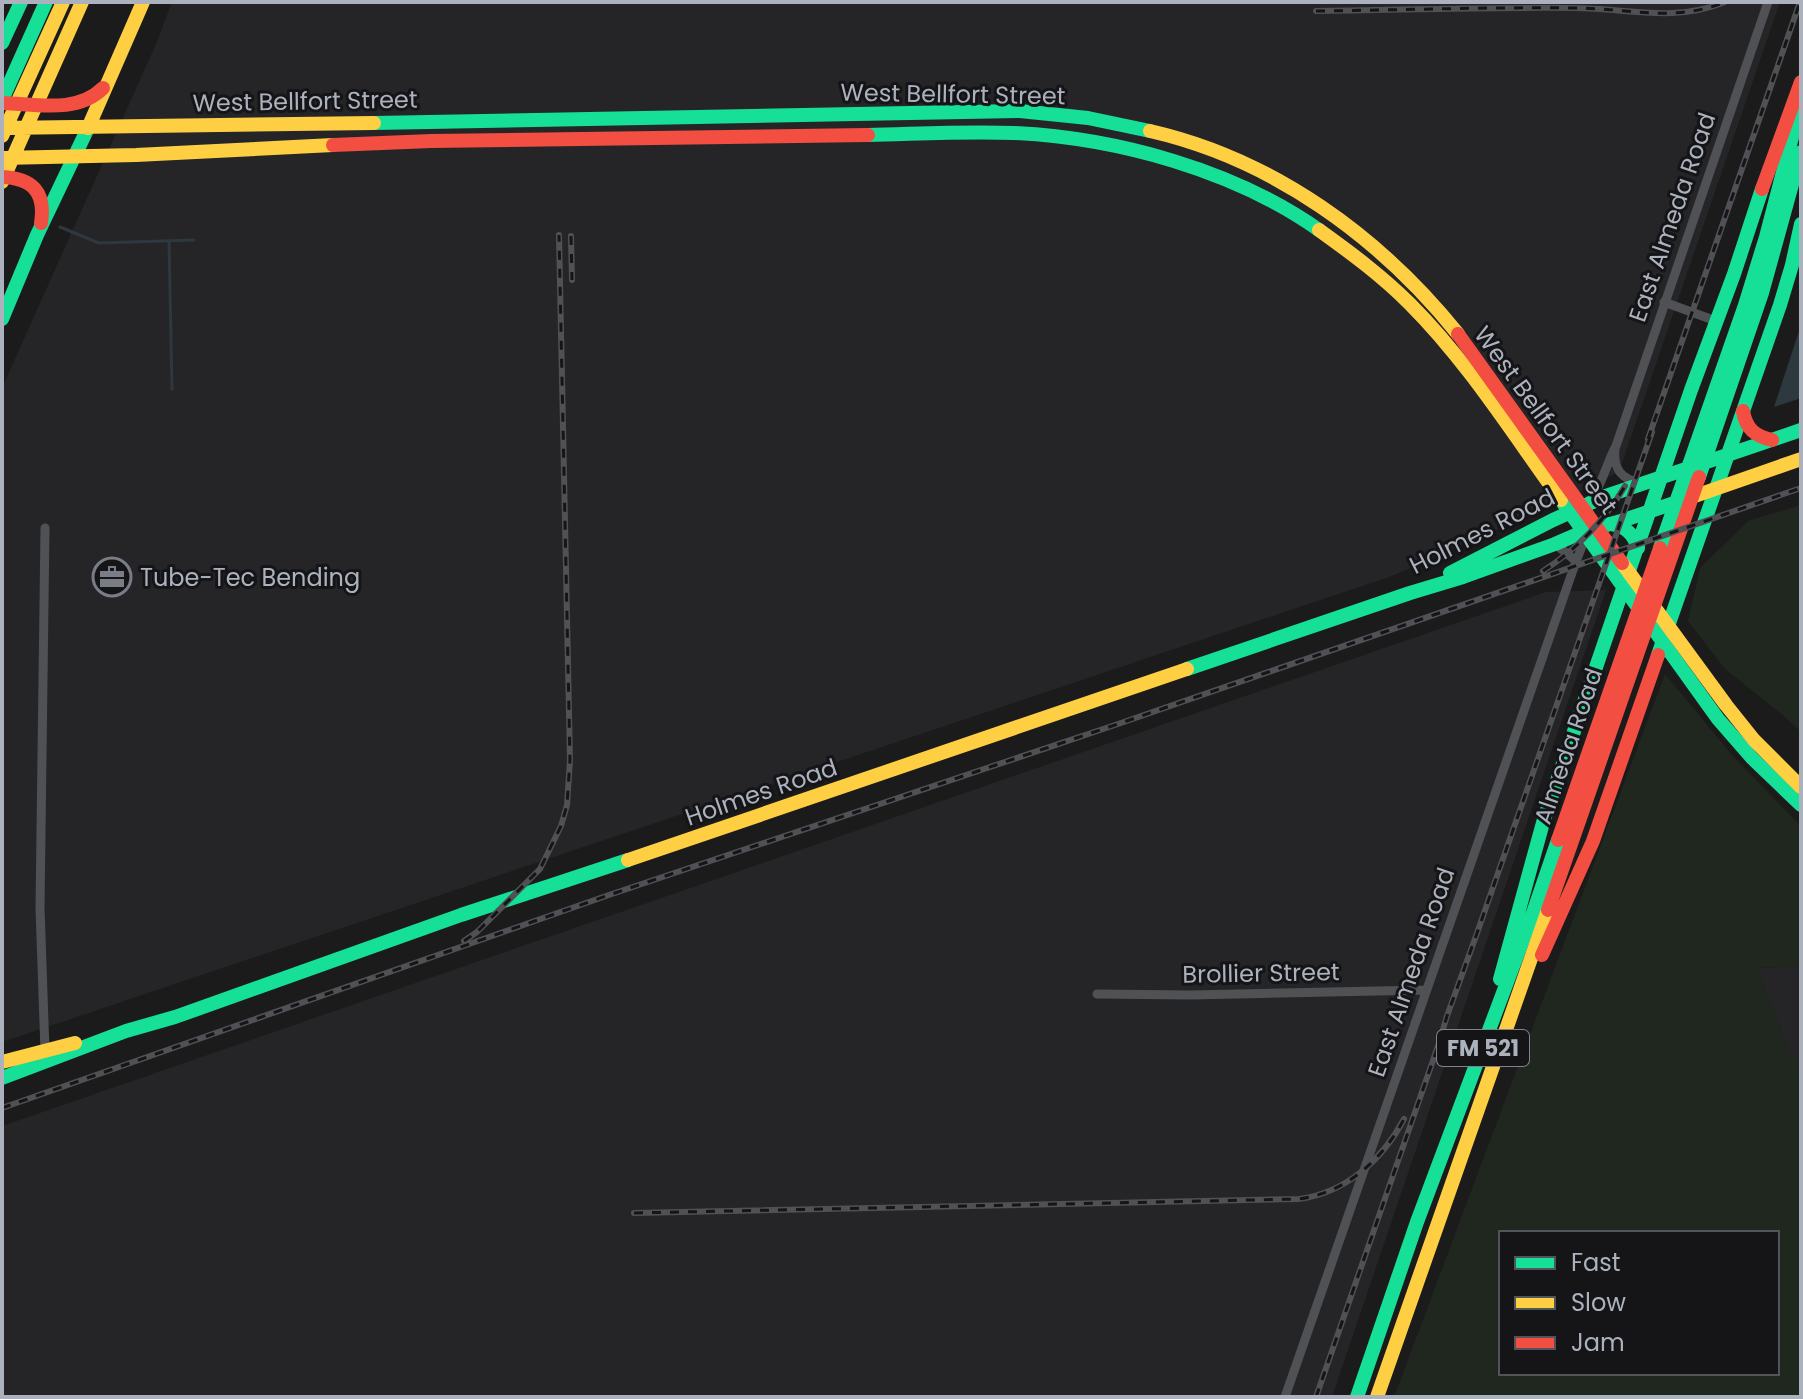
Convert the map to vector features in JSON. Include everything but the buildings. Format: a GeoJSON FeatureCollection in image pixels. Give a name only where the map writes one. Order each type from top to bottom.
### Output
{"type":"FeatureCollection","features":[{"type":"Feature","properties":{"kind":"main road"},"geometry":{"type":"LineString","coordinates":[[2,43],[21,2]]}},
{"type":"Feature","properties":{"kind":"main road"},"geometry":{"type":"LineString","coordinates":[[46,2],[2,101],[71,104],[87,101],[110,81]]}},
{"type":"Feature","properties":{"kind":"main road"},"geometry":{"type":"LineString","coordinates":[[2,136],[63,2]]}},
{"type":"Feature","properties":{"kind":"main road"},"geometry":{"type":"LineString","coordinates":[[2,180],[82,2]]}},
{"type":"Feature","properties":{"kind":"main road"},"geometry":{"type":"LineString","coordinates":[[2,319],[143,2]]}},
{"type":"Feature","properties":{"kind":"main road"},"geometry":{"type":"LineString","coordinates":[[1482,1050],[1534,852],[1691,390],[1801,82]]}},
{"type":"Feature","properties":{"kind":"main road","name":"Almeda Road"},"geometry":{"type":"LineString","coordinates":[[1734,355],[1801,103]]}},
{"type":"Feature","properties":{"kind":"main road","name":"West Bellfort Street"},"geometry":{"type":"LineString","coordinates":[[2,128],[1020,111],[1112,122],[1218,153],[1256,169],[1330,211],[1391,261],[1429,300],[1458,347],[1718,719],[1801,805]]}},
{"type":"Feature","properties":{"kind":"main road"},"geometry":{"type":"LineString","coordinates":[[708,137],[709,117]]}},
{"type":"Feature","properties":{"kind":"main road"},"geometry":{"type":"LineString","coordinates":[[282,124],[282,147]]}},
{"type":"Feature","properties":{"kind":"main road","name":"West Bellfort Street"},"geometry":{"type":"LineString","coordinates":[[2,158],[431,141],[1034,134],[1109,143],[1177,161],[1258,194],[1323,232],[1387,282],[1458,347],[1719,697],[1754,740],[1801,787]]}},
{"type":"Feature","properties":{"kind":"main road"},"geometry":{"type":"LineString","coordinates":[[1177,161],[1184,141]]}},
{"type":"Feature","properties":{"kind":"main road","name":"Almeda Road"},"geometry":{"type":"LineString","coordinates":[[1377,1397],[1509,1024],[1614,702],[1734,355],[1771,265],[1801,152]]}},
{"type":"Feature","properties":{"kind":"main road"},"geometry":{"type":"LineString","coordinates":[[2,180],[20,178],[37,190],[42,217],[37,235]]}},
{"type":"Feature","properties":{"kind":"main road"},"geometry":{"type":"LineString","coordinates":[[1509,1024],[1581,871],[1787,282],[1801,224]]}},
{"type":"Feature","properties":{"kind":"main road"},"geometry":{"type":"LineString","coordinates":[[1691,390],[1694,406],[1711,421],[1729,421],[1743,410]]}},
{"type":"Feature","properties":{"kind":"main road"},"geometry":{"type":"LineString","coordinates":[[1743,410],[1745,424],[1752,434],[1772,440]]}},
{"type":"Feature","properties":{"kind":"main road","name":"Holmes Road"},"geometry":{"type":"LineString","coordinates":[[1410,593],[1585,504],[1801,430]]}},
{"type":"Feature","properties":{"kind":"main road","name":"Holmes Road"},"geometry":{"type":"LineString","coordinates":[[2,1062],[175,1017],[461,915],[1463,577],[1589,530],[1801,459]]}},
{"type":"Feature","properties":{"kind":"main road"},"geometry":{"type":"LineString","coordinates":[[1609,524],[1625,529],[1636,538],[1638,548]]}},
{"type":"Feature","properties":{"kind":"main road"},"geometry":{"type":"LineString","coordinates":[[1597,666],[1648,683]]}},
{"type":"Feature","properties":{"kind":"main road","name":"Almeda Road"},"geometry":{"type":"LineString","coordinates":[[1357,1397],[1417,1222],[1614,702]]}},
{"type":"Feature","properties":{"kind":"main road","name":"Holmes Road"},"geometry":{"type":"LineString","coordinates":[[2,1078],[126,1031]]}},
{"type":"Feature","properties":{"kind":"street","name":"East Almeda Road"},"geometry":{"type":"LineString","coordinates":[[1585,504],[1596,492],[1616,446],[1768,2]]}},
{"type":"Feature","properties":{"kind":"street"},"geometry":{"type":"LineString","coordinates":[[1664,302],[1716,321]]}},
{"type":"Feature","properties":{"kind":"street"},"geometry":{"type":"LineString","coordinates":[[1616,446],[1618,471],[1624,478],[1640,483]]}},
{"type":"Feature","properties":{"kind":"street"},"geometry":{"type":"LineString","coordinates":[[45,528],[40,908],[45,1051]]}},
{"type":"Feature","properties":{"kind":"street","name":"East Almeda Road"},"geometry":{"type":"LineString","coordinates":[[1285,1397],[1425,990],[1589,530]]}},
{"type":"Feature","properties":{"kind":"street"},"geometry":{"type":"LineString","coordinates":[[1555,544],[1576,561]]}},
{"type":"Feature","properties":{"kind":"street","name":"Brollier Street"},"geometry":{"type":"LineString","coordinates":[[1097,994],[1425,990]]}},
{"type":"Feature","properties":{"kind":"shaded area"},"geometry":{"type":"Polygon","coordinates":[[[172,2],[1780,2],[1619,472],[1540,511],[1392,576],[2,1042],[2,388],[172,2]]]}},
{"type":"Feature","properties":{"kind":"shaded area"},"geometry":{"type":"Polygon","coordinates":[[[1801,325],[1801,398],[1774,407],[1801,325]]]}},
{"type":"Feature","properties":{"kind":"shaded area"},"geometry":{"type":"Polygon","coordinates":[[[1801,505],[1801,732],[1725,669],[1688,621],[1700,568],[1748,521],[1801,505]]]}},
{"type":"Feature","properties":{"kind":"shaded area"},"geometry":{"type":"Polygon","coordinates":[[[1606,590],[1332,1397],[2,1397],[2,1126],[1546,592],[1606,590]]]}},
{"type":"Feature","properties":{"kind":"shaded area"},"geometry":{"type":"Polygon","coordinates":[[[1665,674],[1732,755],[1801,826],[1801,966],[1756,968],[1792,1057],[1801,1058],[1801,1397],[1394,1397],[1665,674]]]}},
{"type":"Feature","properties":{"kind":"shaded area"},"geometry":{"type":"Polygon","coordinates":[[[1801,966],[1801,1058],[1792,1058],[1756,968],[1801,966]]]}},
{"type":"Feature","properties":{"kind":"waterway"},"geometry":{"type":"LineString","coordinates":[[60,227],[99,243],[194,240]]}},
{"type":"Feature","properties":{"kind":"waterway"},"geometry":{"type":"LineString","coordinates":[[169,241],[172,389]]}},
{"type":"Feature","properties":{"kind":"railway"},"geometry":{"type":"LineString","coordinates":[[1316,11],[1542,8],[1669,13],[1687,12],[1725,2]]}},
{"type":"Feature","properties":{"kind":"railway"},"geometry":{"type":"LineString","coordinates":[[1648,439],[1800,2]]}},
{"type":"Feature","properties":{"kind":"railway"},"geometry":{"type":"LineString","coordinates":[[464,941],[477,932],[540,869],[561,826],[567,805],[570,760],[559,235]]}},
{"type":"Feature","properties":{"kind":"railway"},"geometry":{"type":"LineString","coordinates":[[571,236],[572,280]]}},
{"type":"Feature","properties":{"kind":"railway"},"geometry":{"type":"LineString","coordinates":[[1316,1397],[1652,432]]}},
{"type":"Feature","properties":{"kind":"railway"},"geometry":{"type":"LineString","coordinates":[[1543,571],[1589,533],[1625,486]]}},
{"type":"Feature","properties":{"kind":"railway"},"geometry":{"type":"LineString","coordinates":[[2,1108],[606,896],[1118,724],[1801,488]]}},
{"type":"Feature","properties":{"kind":"railway"},"geometry":{"type":"LineString","coordinates":[[634,1213],[1299,1199],[1332,1190],[1361,1172],[1385,1148],[1404,1119]]}},
{"type":"Feature","properties":{"kind":"traffic: fast"},"geometry":{"type":"LineString","coordinates":[[2,43],[21,2]]}},
{"type":"Feature","properties":{"kind":"traffic: fast"},"geometry":{"type":"LineString","coordinates":[[2,100],[46,2]]}},
{"type":"Feature","properties":{"kind":"traffic: fast"},"geometry":{"type":"LineString","coordinates":[[1660,548],[1745,305],[1801,103]]}},
{"type":"Feature","properties":{"kind":"traffic: fast"},"geometry":{"type":"LineString","coordinates":[[374,123],[1020,111],[1088,118],[1150,131]]}},
{"type":"Feature","properties":{"kind":"traffic: fast"},"geometry":{"type":"LineString","coordinates":[[2,319],[37,235],[88,128]]}},
{"type":"Feature","properties":{"kind":"traffic: fast"},"geometry":{"type":"LineString","coordinates":[[868,135],[1014,133],[1053,136],[1133,150],[1212,174],[1250,190],[1319,230]]}},
{"type":"Feature","properties":{"kind":"traffic: fast"},"geometry":{"type":"LineString","coordinates":[[1699,477],[1762,293],[1801,152]]}},
{"type":"Feature","properties":{"kind":"traffic: fast"},"geometry":{"type":"LineString","coordinates":[[1500,979],[1544,819],[1762,189]]}},
{"type":"Feature","properties":{"kind":"traffic: fast"},"geometry":{"type":"LineString","coordinates":[[1658,655],[1780,305],[1801,224]]}},
{"type":"Feature","properties":{"kind":"traffic: fast"},"geometry":{"type":"LineString","coordinates":[[1450,573],[1606,496],[1801,430]]}},
{"type":"Feature","properties":{"kind":"traffic: fast"},"geometry":{"type":"LineString","coordinates":[[1187,669],[1692,497]]}},
{"type":"Feature","properties":{"kind":"traffic: fast"},"geometry":{"type":"LineString","coordinates":[[1561,500],[1718,719],[1752,758],[1801,805]]}},
{"type":"Feature","properties":{"kind":"traffic: fast"},"geometry":{"type":"LineString","coordinates":[[1609,524],[1627,531],[1638,548]]}},
{"type":"Feature","properties":{"kind":"traffic: fast"},"geometry":{"type":"LineString","coordinates":[[1357,1397],[1417,1222],[1558,840]]}},
{"type":"Feature","properties":{"kind":"traffic: fast"},"geometry":{"type":"LineString","coordinates":[[2,1078],[126,1031],[175,1017],[461,915],[628,860]]}},
{"type":"Feature","properties":{"kind":"traffic: slow"},"geometry":{"type":"LineString","coordinates":[[2,136],[63,2]]}},
{"type":"Feature","properties":{"kind":"traffic: slow"},"geometry":{"type":"LineString","coordinates":[[2,182],[82,2]]}},
{"type":"Feature","properties":{"kind":"traffic: slow"},"geometry":{"type":"LineString","coordinates":[[88,128],[143,2]]}},
{"type":"Feature","properties":{"kind":"traffic: slow"},"geometry":{"type":"LineString","coordinates":[[2,128],[374,123]]}},
{"type":"Feature","properties":{"kind":"traffic: slow"},"geometry":{"type":"LineString","coordinates":[[1150,131],[1239,161],[1321,207],[1394,265],[1458,334]]}},
{"type":"Feature","properties":{"kind":"traffic: slow"},"geometry":{"type":"LineString","coordinates":[[2,158],[333,145]]}},
{"type":"Feature","properties":{"kind":"traffic: slow"},"geometry":{"type":"LineString","coordinates":[[1319,230],[1388,284],[1431,326],[1489,399],[1561,500]]}},
{"type":"Feature","properties":{"kind":"traffic: slow"},"geometry":{"type":"LineString","coordinates":[[1692,497],[1801,459]]}},
{"type":"Feature","properties":{"kind":"traffic: slow"},"geometry":{"type":"LineString","coordinates":[[1622,563],[1726,705],[1754,740],[1801,787]]}},
{"type":"Feature","properties":{"kind":"traffic: slow"},"geometry":{"type":"LineString","coordinates":[[628,860],[1187,669]]}},
{"type":"Feature","properties":{"kind":"traffic: slow"},"geometry":{"type":"LineString","coordinates":[[1377,1397],[1548,910]]}},
{"type":"Feature","properties":{"kind":"traffic: slow"},"geometry":{"type":"LineString","coordinates":[[2,1062],[75,1043]]}},
{"type":"Feature","properties":{"kind":"traffic: jam"},"geometry":{"type":"LineString","coordinates":[[1762,189],[1801,82]]}},
{"type":"Feature","properties":{"kind":"traffic: jam"},"geometry":{"type":"LineString","coordinates":[[2,103],[56,106],[81,101],[103,88]]}},
{"type":"Feature","properties":{"kind":"traffic: jam"},"geometry":{"type":"LineString","coordinates":[[333,145],[868,135]]}},
{"type":"Feature","properties":{"kind":"traffic: jam"},"geometry":{"type":"LineString","coordinates":[[2,177],[21,180],[35,189],[41,203],[41,223]]}},
{"type":"Feature","properties":{"kind":"traffic: jam"},"geometry":{"type":"LineString","coordinates":[[1458,334],[1622,563]]}},
{"type":"Feature","properties":{"kind":"traffic: jam"},"geometry":{"type":"LineString","coordinates":[[1743,411],[1752,431],[1772,440]]}},
{"type":"Feature","properties":{"kind":"traffic: jam"},"geometry":{"type":"LineString","coordinates":[[1548,910],[1699,477]]}},
{"type":"Feature","properties":{"kind":"traffic: jam"},"geometry":{"type":"LineString","coordinates":[[1558,840],[1660,548]]}},
{"type":"Feature","properties":{"kind":"traffic: jam"},"geometry":{"type":"LineString","coordinates":[[1542,955],[1593,841],[1658,655]]}},
{"type":"Feature","properties":{"kind":"place","name":"Tube-Tec Bending"},"geometry":{"type":"Point","coordinates":[112,577]}}]}
